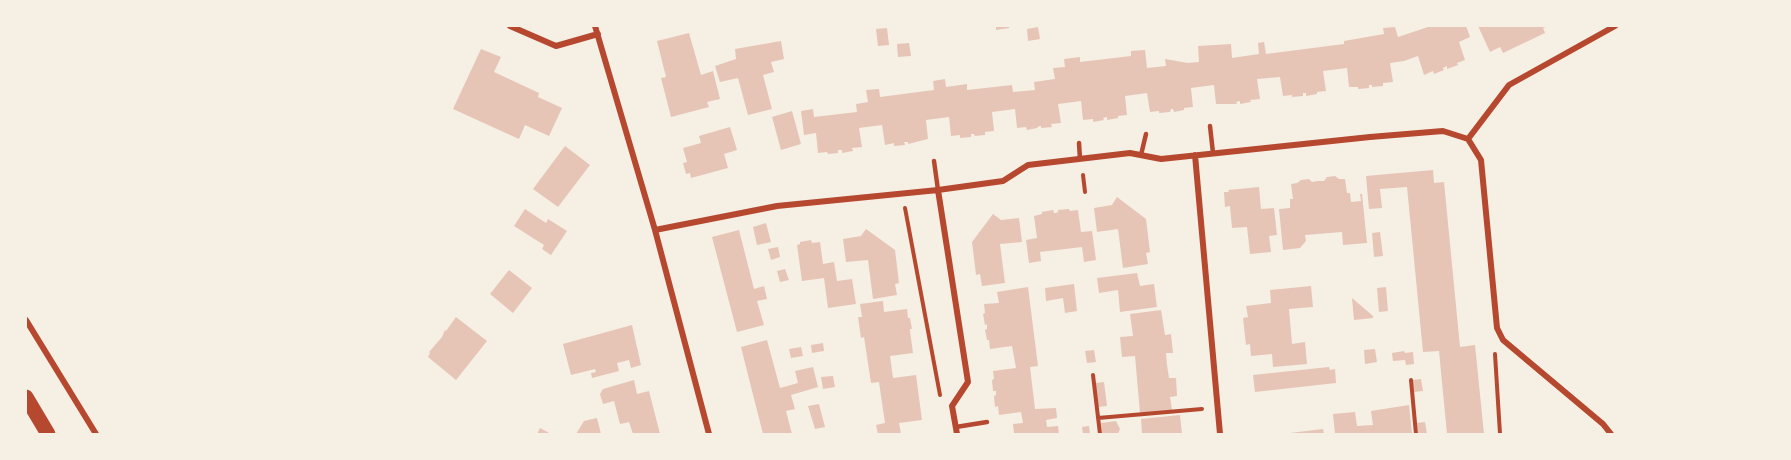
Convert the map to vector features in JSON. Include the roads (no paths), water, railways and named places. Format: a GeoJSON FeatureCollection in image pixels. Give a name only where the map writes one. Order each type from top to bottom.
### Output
{"type":"FeatureCollection","features":[{"type":"Feature","properties":{"kind":"main road"},"geometry":{"type":"LineString","coordinates":[[26,398],[48,435]]}},
{"type":"Feature","properties":{"kind":"street"},"geometry":{"type":"LineString","coordinates":[[510,26],[556,46],[598,34]]}},
{"type":"Feature","properties":{"kind":"street"},"geometry":{"type":"LineString","coordinates":[[595,26],[656,231],[709,435]]}},
{"type":"Feature","properties":{"kind":"street"},"geometry":{"type":"LineString","coordinates":[[1468,139],[1509,85],[1615,26]]}},
{"type":"Feature","properties":{"kind":"street"},"geometry":{"type":"LineString","coordinates":[[656,231],[777,206],[1003,181],[1028,165],[1130,153],[1161,159],[1443,131],[1468,139],[1481,160],[1497,328],[1503,340],[1603,424],[1611,435]]}},
{"type":"Feature","properties":{"kind":"street"},"geometry":{"type":"LineString","coordinates":[[1195,155],[1220,435]]}},
{"type":"Feature","properties":{"kind":"street"},"geometry":{"type":"LineString","coordinates":[[938,190],[968,382],[952,406],[956,431]]}},
{"type":"Feature","properties":{"kind":"street"},"geometry":{"type":"LineString","coordinates":[[26,320],[96,435]]}},
{"type":"Feature","properties":{"kind":"lane"},"geometry":{"type":"LineString","coordinates":[[1210,126],[1213,153]]}},
{"type":"Feature","properties":{"kind":"lane"},"geometry":{"type":"LineString","coordinates":[[1141,155],[1146,134]]}},
{"type":"Feature","properties":{"kind":"lane"},"geometry":{"type":"LineString","coordinates":[[1079,143],[1080,159]]}},
{"type":"Feature","properties":{"kind":"lane"},"geometry":{"type":"LineString","coordinates":[[933,161],[938,190]]}},
{"type":"Feature","properties":{"kind":"lane"},"geometry":{"type":"LineString","coordinates":[[956,431],[987,422]]}}]}
